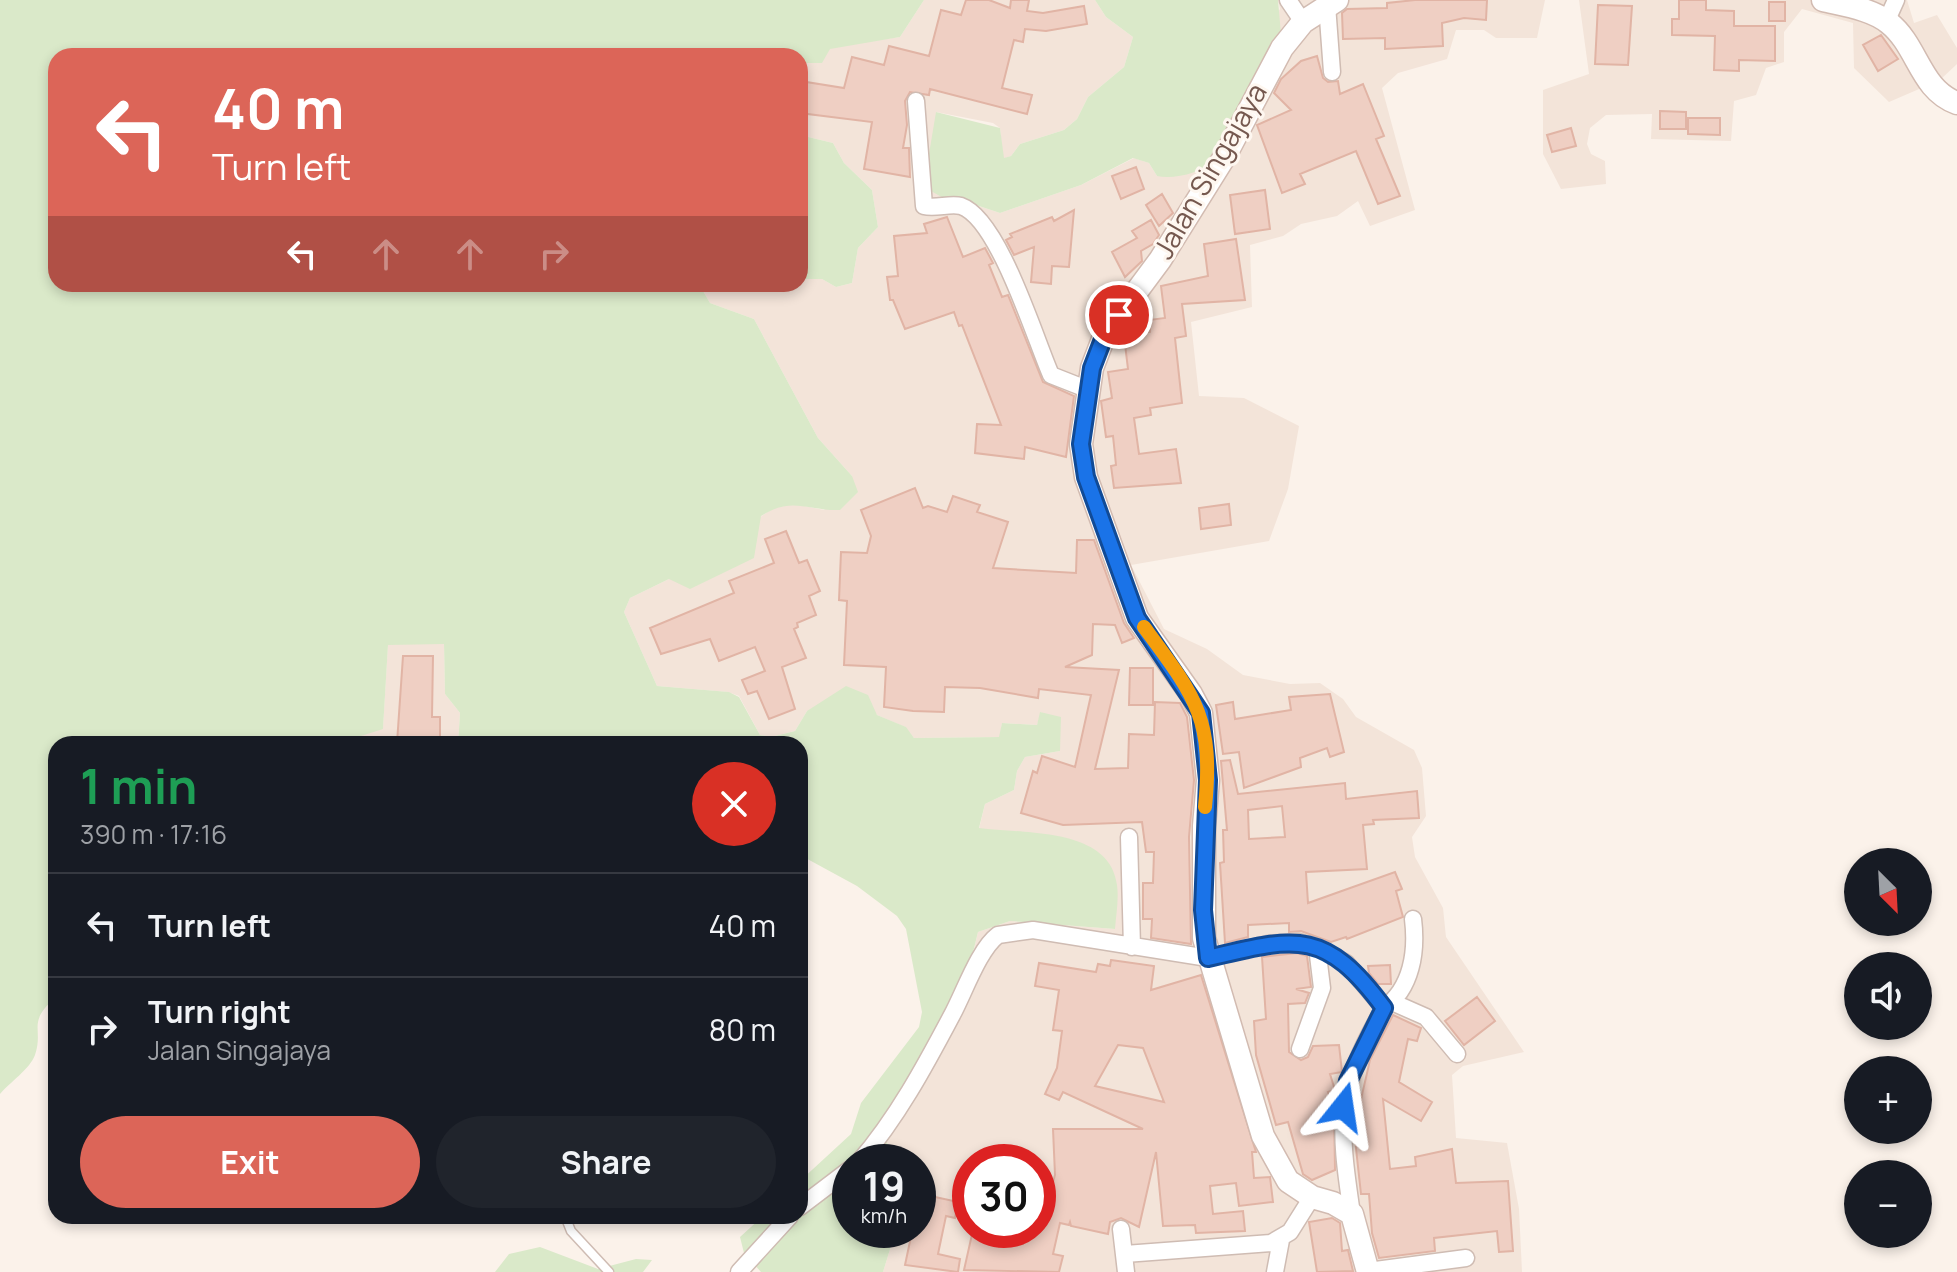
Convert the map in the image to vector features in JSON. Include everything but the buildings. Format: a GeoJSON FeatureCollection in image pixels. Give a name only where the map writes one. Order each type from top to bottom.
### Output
{"type":"FeatureCollection","features":[{"type":"Feature","properties":{"kind":"street"},"geometry":{"type":"LineString","coordinates":[[1288,0],[1303,22]]}},
{"type":"Feature","properties":{"kind":"street"},"geometry":{"type":"LineString","coordinates":[[1823,0],[1891,10],[1933,88],[1957,103]]}},
{"type":"Feature","properties":{"kind":"street"},"geometry":{"type":"LineString","coordinates":[[1332,2],[1332,72]]}},
{"type":"Feature","properties":{"kind":"street","name":"Jalan Singajaya"},"geometry":{"type":"LineString","coordinates":[[1332,2],[1303,22],[1282,48],[1225,156],[1175,237],[1105,334],[1092,368],[1081,444],[1086,477],[1118,573],[1137,618],[1201,713],[1207,764],[1203,910],[1208,958],[1220,986],[1263,1136],[1288,1181],[1312,1197],[1352,1214]]}},
{"type":"Feature","properties":{"kind":"street"},"geometry":{"type":"LineString","coordinates":[[916,101],[924,206],[959,206],[974,217],[1009,267],[1051,375],[1089,390]]}},
{"type":"Feature","properties":{"kind":"street"},"geometry":{"type":"LineString","coordinates":[[1129,837],[1132,947]]}},
{"type":"Feature","properties":{"kind":"street"},"geometry":{"type":"LineString","coordinates":[[1413,919],[1416,945],[1412,968],[1353,1069],[1343,1107],[1352,1214],[1368,1271],[1466,1258]]}},
{"type":"Feature","properties":{"kind":"street"},"geometry":{"type":"LineString","coordinates":[[872,1144],[902,1104],[992,939],[1005,933],[1033,930],[1208,958],[1284,941],[1317,947],[1346,963],[1388,1005],[1426,1017],[1457,1054]]}},
{"type":"Feature","properties":{"kind":"street"},"geometry":{"type":"LineString","coordinates":[[1300,1049],[1320,1003],[1322,988],[1317,947]]}},
{"type":"Feature","properties":{"kind":"street"},"geometry":{"type":"LineString","coordinates":[[808,1201],[832,1183]]}},
{"type":"Feature","properties":{"kind":"street"},"geometry":{"type":"LineString","coordinates":[[1275,1272],[1281,1240],[1312,1197]]}},
{"type":"Feature","properties":{"kind":"street"},"geometry":{"type":"LineString","coordinates":[[739,1272],[783,1224]]}},
{"type":"Feature","properties":{"kind":"street"},"geometry":{"type":"LineString","coordinates":[[1121,1229],[1126,1272]]}},
{"type":"Feature","properties":{"kind":"street"},"geometry":{"type":"LineString","coordinates":[[1125,1254],[1251,1246],[1281,1240]]}},
{"type":"Feature","properties":{"kind":"lane"},"geometry":{"type":"LineString","coordinates":[[568,1224],[571,1231],[609,1272]]}},
{"type":"Feature","properties":{"kind":"shaded area"},"geometry":{"type":"Polygon","coordinates":[[[924,0],[1095,0],[1106,17],[1133,37],[1124,67],[1088,97],[1077,119],[1064,130],[1020,144],[1011,156],[1003,159],[1000,128],[993,123],[936,112],[961,200],[1000,213],[1081,185],[1134,158],[1149,163],[1157,176],[1280,9],[1278,0],[1545,0],[1537,38],[1496,38],[1484,30],[1456,30],[1447,59],[1398,73],[1382,88],[1415,210],[1370,226],[1358,201],[1337,216],[1301,224],[1283,236],[1250,245],[1252,307],[1191,322],[1199,396],[1244,398],[1299,426],[1288,489],[1269,541],[1131,565],[1164,629],[1207,649],[1243,675],[1290,684],[1320,683],[1343,699],[1356,717],[1414,750],[1422,768],[1426,816],[1412,837],[1415,857],[1443,908],[1446,937],[1524,1052],[1463,1066],[1452,1075],[1456,1138],[1507,1143],[1519,1209],[1522,1272],[883,1272],[890,1248],[936,1248],[936,1144],[888,1144],[881,1129],[968,974],[978,932],[1010,921],[1115,929],[979,829],[985,804],[1014,790],[1017,771],[1025,757],[1060,751],[1041,712],[1037,725],[1002,723],[1000,737],[914,738],[905,727],[877,715],[872,709],[807,711],[795,731],[775,736],[760,735],[739,696],[728,692],[657,686],[624,612],[630,598],[669,579],[775,507],[790,503],[824,510],[852,476],[818,438],[754,319],[710,303],[704,292],[808,292],[808,279],[822,279],[836,287],[852,283],[858,248],[878,227],[872,190],[844,163],[833,143],[808,137],[808,63],[821,63],[829,49],[900,37],[924,0]]]}},
{"type":"Feature","properties":{"kind":"shaded area"},"geometry":{"type":"Polygon","coordinates":[[[1579,0],[1907,0],[1914,23],[1937,15],[1957,48],[1957,64],[1940,80],[1889,102],[1854,68],[1853,23],[1802,9],[1784,32],[1784,62],[1766,68],[1756,95],[1734,101],[1731,141],[1651,139],[1652,114],[1606,115],[1590,128],[1587,144],[1591,154],[1605,161],[1606,184],[1561,189],[1543,154],[1543,90],[1589,74],[1579,0]]]}},
{"type":"Feature","properties":{"kind":"shaded area"},"geometry":{"type":"Polygon","coordinates":[[[388,644],[444,644],[445,694],[460,713],[459,736],[360,736],[383,728],[388,644]]]}},
{"type":"Feature","properties":{"kind":"green space"},"geometry":{"type":"Polygon","coordinates":[[[0,0],[924,0],[900,37],[830,49],[822,63],[808,63],[808,48],[48,48],[48,292],[704,292],[710,303],[754,319],[818,438],[852,476],[858,492],[840,510],[791,506],[772,510],[761,516],[754,558],[690,589],[669,579],[630,598],[624,612],[657,686],[729,692],[739,697],[760,735],[766,736],[459,736],[460,713],[445,694],[444,644],[388,645],[383,729],[361,736],[48,736],[48,1005],[39,1020],[35,1055],[24,1071],[0,1094],[0,0]]]}},
{"type":"Feature","properties":{"kind":"green space"},"geometry":{"type":"Polygon","coordinates":[[[1095,0],[1278,0],[1281,34],[1215,162],[1188,174],[1164,177],[1157,176],[1149,163],[1133,158],[1081,185],[1000,213],[961,200],[947,200],[931,191],[927,166],[936,112],[1000,128],[1004,158],[1011,156],[1020,144],[1064,130],[1077,119],[1088,97],[1124,67],[1133,37],[1106,17],[1095,0]]]}},
{"type":"Feature","properties":{"kind":"green space"},"geometry":{"type":"Polygon","coordinates":[[[808,137],[833,143],[844,163],[872,190],[878,227],[858,248],[852,283],[836,287],[822,279],[808,279],[808,137]]]}},
{"type":"Feature","properties":{"kind":"green space"},"geometry":{"type":"Polygon","coordinates":[[[846,686],[868,695],[877,715],[906,727],[914,738],[999,737],[1002,723],[1037,725],[1040,712],[1061,717],[1060,751],[1025,757],[1017,771],[1014,790],[985,804],[979,828],[1062,837],[1099,852],[1111,866],[1117,885],[1115,929],[1010,921],[978,932],[968,973],[881,1129],[888,1144],[840,1144],[851,1134],[861,1103],[919,1027],[922,1012],[906,929],[897,916],[857,886],[808,859],[808,736],[775,736],[795,731],[807,711],[846,686]]]}},
{"type":"Feature","properties":{"kind":"green space"},"geometry":{"type":"Polygon","coordinates":[[[832,1152],[832,1248],[890,1248],[883,1272],[761,1272],[744,1253],[740,1237],[754,1224],[808,1224],[808,1174],[832,1152]]]}},
{"type":"Feature","properties":{"kind":"green space"},"geometry":{"type":"Polygon","coordinates":[[[540,1247],[598,1269],[636,1259],[652,1260],[643,1272],[495,1272],[509,1254],[540,1247]]]}},
{"type":"Feature","properties":{"kind":"slow traffic"},"geometry":{"type":"LineString","coordinates":[[1144,627],[1201,713],[1207,749],[1205,807]]}},
{"type":"Feature","properties":{"kind":"route"},"geometry":{"type":"LineString","coordinates":[[1119,315],[1097,351],[1081,444],[1086,477],[1098,516],[1137,618],[1201,713],[1208,780],[1203,910],[1208,958],[1284,941],[1298,942],[1334,954],[1368,986],[1384,1008],[1364,1043],[1348,1081],[1343,1107]]}}]}
